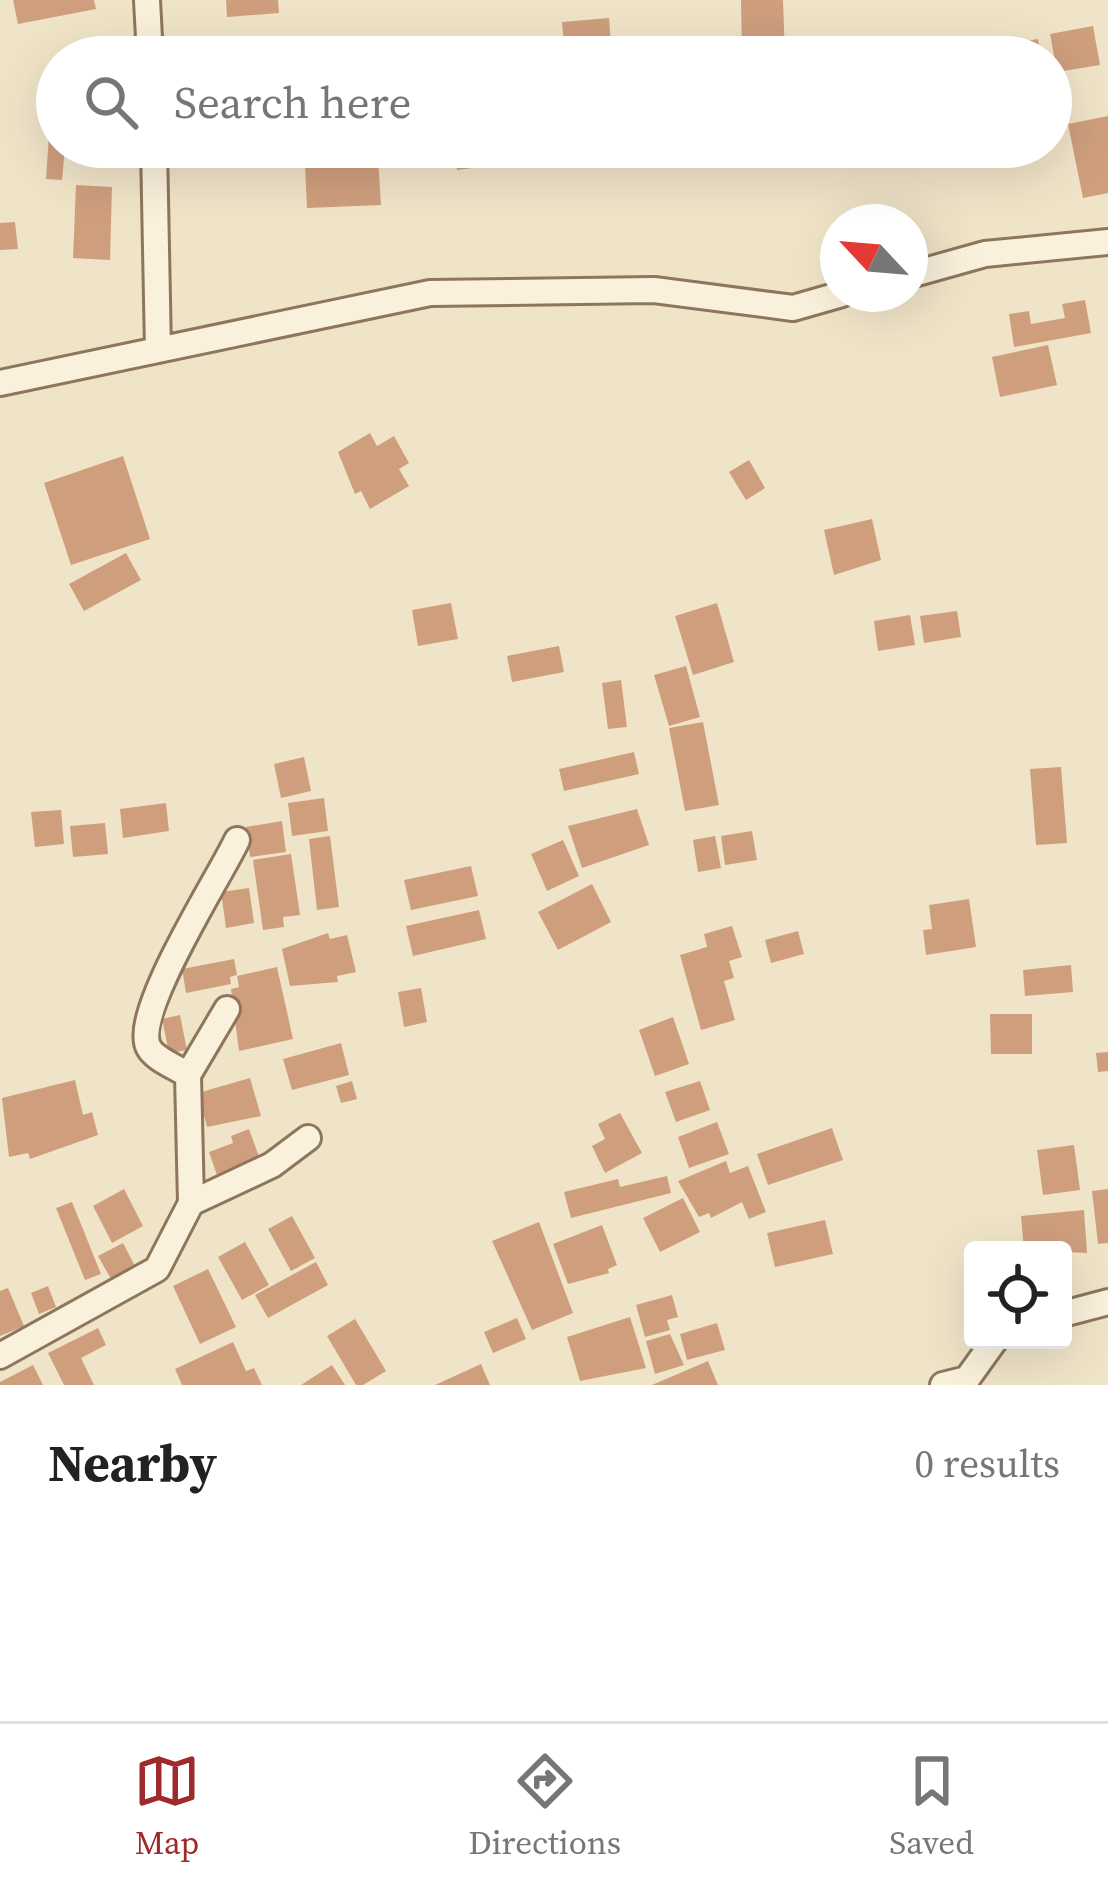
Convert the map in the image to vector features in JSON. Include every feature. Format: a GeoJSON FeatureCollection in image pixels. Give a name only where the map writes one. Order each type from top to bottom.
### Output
{"type":"FeatureCollection","features":[{"type":"Feature","properties":{"kind":"street"},"geometry":{"type":"LineString","coordinates":[[147,0],[149,36]]}},
{"type":"Feature","properties":{"kind":"street"},"geometry":{"type":"LineString","coordinates":[[154,168],[158,350]]}},
{"type":"Feature","properties":{"kind":"street"},"geometry":{"type":"LineString","coordinates":[[928,270],[985,254],[1108,242]]}},
{"type":"Feature","properties":{"kind":"street"},"geometry":{"type":"LineString","coordinates":[[0,382],[430,293],[654,290],[793,308],[820,300]]}},
{"type":"Feature","properties":{"kind":"street"},"geometry":{"type":"LineString","coordinates":[[188,1075],[151,1053],[145,1036],[158,993],[237,840]]}},
{"type":"Feature","properties":{"kind":"street"},"geometry":{"type":"LineString","coordinates":[[0,1356],[157,1269],[191,1203],[188,1075],[227,1009]]}},
{"type":"Feature","properties":{"kind":"street"},"geometry":{"type":"LineString","coordinates":[[191,1203],[272,1165],[308,1138]]}},
{"type":"Feature","properties":{"kind":"street"},"geometry":{"type":"LineString","coordinates":[[1072,1312],[1108,1302]]}},
{"type":"Feature","properties":{"kind":"street"},"geometry":{"type":"LineString","coordinates":[[943,1385],[967,1379],[989,1349]]}},
{"type":"Feature","properties":{"kind":"building"},"geometry":{"type":"Polygon","coordinates":[[[13,0],[94,0],[96,9],[18,24],[13,0]]]}},
{"type":"Feature","properties":{"kind":"building"},"geometry":{"type":"Polygon","coordinates":[[[226,0],[278,0],[279,13],[227,17],[226,0]]]}},
{"type":"Feature","properties":{"kind":"building"},"geometry":{"type":"Polygon","coordinates":[[[741,0],[783,0],[784,36],[742,36],[741,0]]]}},
{"type":"Feature","properties":{"kind":"building"},"geometry":{"type":"Polygon","coordinates":[[[609,18],[610,36],[563,36],[562,22],[609,18]]]}},
{"type":"Feature","properties":{"kind":"building"},"geometry":{"type":"Polygon","coordinates":[[[1093,26],[1100,65],[1072,70],[1072,36],[1050,34],[1093,26]]]}},
{"type":"Feature","properties":{"kind":"building"},"geometry":{"type":"Polygon","coordinates":[[[1108,116],[1108,193],[1083,198],[1072,123],[1108,116]]]}},
{"type":"Feature","properties":{"kind":"building"},"geometry":{"type":"Polygon","coordinates":[[[47,168],[63,168],[62,180],[46,179],[47,168]]]}},
{"type":"Feature","properties":{"kind":"building"},"geometry":{"type":"Polygon","coordinates":[[[305,168],[379,168],[381,205],[307,208],[305,168]]]}},
{"type":"Feature","properties":{"kind":"building"},"geometry":{"type":"Polygon","coordinates":[[[76,185],[112,187],[110,260],[73,258],[76,185]]]}},
{"type":"Feature","properties":{"kind":"building"},"geometry":{"type":"Polygon","coordinates":[[[15,222],[18,249],[0,250],[0,223],[15,222]]]}},
{"type":"Feature","properties":{"kind":"building"},"geometry":{"type":"Polygon","coordinates":[[[1085,300],[1091,333],[1014,347],[1009,314],[1029,311],[1031,324],[1065,318],[1062,304],[1085,300]]]}},
{"type":"Feature","properties":{"kind":"building"},"geometry":{"type":"Polygon","coordinates":[[[1048,345],[1057,385],[1000,397],[992,357],[1048,345]]]}},
{"type":"Feature","properties":{"kind":"building"},"geometry":{"type":"Polygon","coordinates":[[[370,433],[377,446],[394,436],[409,463],[399,469],[409,486],[370,509],[361,491],[355,494],[338,452],[370,433]]]}},
{"type":"Feature","properties":{"kind":"building"},"geometry":{"type":"Polygon","coordinates":[[[123,456],[150,539],[71,565],[44,483],[123,456]]]}},
{"type":"Feature","properties":{"kind":"building"},"geometry":{"type":"Polygon","coordinates":[[[749,460],[765,488],[746,500],[729,472],[749,460]]]}},
{"type":"Feature","properties":{"kind":"building"},"geometry":{"type":"Polygon","coordinates":[[[872,519],[881,560],[834,575],[824,530],[872,519]]]}},
{"type":"Feature","properties":{"kind":"building"},"geometry":{"type":"Polygon","coordinates":[[[126,553],[141,580],[84,611],[69,584],[126,553]]]}},
{"type":"Feature","properties":{"kind":"building"},"geometry":{"type":"Polygon","coordinates":[[[451,603],[458,639],[418,646],[412,610],[451,603]]]}},
{"type":"Feature","properties":{"kind":"building"},"geometry":{"type":"Polygon","coordinates":[[[717,603],[734,662],[693,675],[675,616],[717,603]]]}},
{"type":"Feature","properties":{"kind":"building"},"geometry":{"type":"Polygon","coordinates":[[[957,611],[961,637],[924,643],[920,616],[957,611]]]}},
{"type":"Feature","properties":{"kind":"building"},"geometry":{"type":"Polygon","coordinates":[[[910,615],[915,645],[878,651],[874,621],[910,615]]]}},
{"type":"Feature","properties":{"kind":"building"},"geometry":{"type":"Polygon","coordinates":[[[559,646],[564,672],[512,682],[507,656],[559,646]]]}},
{"type":"Feature","properties":{"kind":"building"},"geometry":{"type":"Polygon","coordinates":[[[686,666],[700,717],[669,726],[654,675],[686,666]]]}},
{"type":"Feature","properties":{"kind":"building"},"geometry":{"type":"Polygon","coordinates":[[[621,680],[627,727],[608,729],[602,683],[621,680]]]}},
{"type":"Feature","properties":{"kind":"building"},"geometry":{"type":"Polygon","coordinates":[[[703,722],[719,805],[685,811],[669,728],[703,722]]]}},
{"type":"Feature","properties":{"kind":"building"},"geometry":{"type":"Polygon","coordinates":[[[634,752],[639,774],[564,791],[559,769],[634,752]]]}},
{"type":"Feature","properties":{"kind":"building"},"geometry":{"type":"Polygon","coordinates":[[[304,757],[311,791],[281,798],[274,764],[304,757]]]}},
{"type":"Feature","properties":{"kind":"building"},"geometry":{"type":"Polygon","coordinates":[[[1061,767],[1067,843],[1036,845],[1030,769],[1061,767]]]}},
{"type":"Feature","properties":{"kind":"building"},"geometry":{"type":"Polygon","coordinates":[[[324,798],[328,831],[292,836],[288,803],[324,798]]]}},
{"type":"Feature","properties":{"kind":"building"},"geometry":{"type":"Polygon","coordinates":[[[166,803],[169,831],[123,838],[120,809],[166,803]]]}},
{"type":"Feature","properties":{"kind":"building"},"geometry":{"type":"Polygon","coordinates":[[[637,809],[649,845],[582,868],[568,826],[637,809]]]}},
{"type":"Feature","properties":{"kind":"building"},"geometry":{"type":"Polygon","coordinates":[[[61,810],[64,844],[35,847],[31,812],[61,810]]]}},
{"type":"Feature","properties":{"kind":"building"},"geometry":{"type":"Polygon","coordinates":[[[282,821],[286,852],[250,857],[246,827],[282,821]]]}},
{"type":"Feature","properties":{"kind":"building"},"geometry":{"type":"Polygon","coordinates":[[[105,823],[108,854],[73,857],[70,826],[105,823]]]}},
{"type":"Feature","properties":{"kind":"building"},"geometry":{"type":"Polygon","coordinates":[[[752,831],[757,860],[725,865],[721,836],[752,831]]]}},
{"type":"Feature","properties":{"kind":"building"},"geometry":{"type":"Polygon","coordinates":[[[330,836],[339,907],[317,910],[309,839],[330,836]]]}},
{"type":"Feature","properties":{"kind":"building"},"geometry":{"type":"Polygon","coordinates":[[[715,836],[721,868],[698,872],[693,840],[715,836]]]}},
{"type":"Feature","properties":{"kind":"building"},"geometry":{"type":"Polygon","coordinates":[[[563,840],[579,876],[547,891],[531,854],[563,840]]]}},
{"type":"Feature","properties":{"kind":"building"},"geometry":{"type":"Polygon","coordinates":[[[291,854],[300,915],[283,917],[284,927],[263,930],[253,860],[291,854]]]}},
{"type":"Feature","properties":{"kind":"building"},"geometry":{"type":"Polygon","coordinates":[[[471,866],[478,896],[411,910],[404,880],[471,866]]]}},
{"type":"Feature","properties":{"kind":"building"},"geometry":{"type":"Polygon","coordinates":[[[592,884],[611,922],[558,950],[538,912],[592,884]]]}},
{"type":"Feature","properties":{"kind":"building"},"geometry":{"type":"Polygon","coordinates":[[[249,888],[254,923],[226,928],[221,892],[249,888]]]}},
{"type":"Feature","properties":{"kind":"building"},"geometry":{"type":"Polygon","coordinates":[[[969,899],[976,947],[926,955],[923,930],[932,929],[929,905],[969,899]]]}},
{"type":"Feature","properties":{"kind":"building"},"geometry":{"type":"Polygon","coordinates":[[[479,910],[486,939],[413,956],[406,926],[479,910]]]}},
{"type":"Feature","properties":{"kind":"building"},"geometry":{"type":"Polygon","coordinates":[[[732,926],[742,957],[729,961],[734,978],[724,981],[735,1020],[701,1030],[680,955],[707,947],[704,934],[732,926]]]}},
{"type":"Feature","properties":{"kind":"building"},"geometry":{"type":"Polygon","coordinates":[[[798,931],[804,954],[771,963],[765,940],[798,931]]]}},
{"type":"Feature","properties":{"kind":"building"},"geometry":{"type":"Polygon","coordinates":[[[328,933],[330,939],[347,935],[356,972],[337,976],[338,982],[290,986],[282,949],[328,933]]]}},
{"type":"Feature","properties":{"kind":"building"},"geometry":{"type":"Polygon","coordinates":[[[234,959],[237,975],[230,977],[231,984],[186,993],[182,969],[234,959]]]}},
{"type":"Feature","properties":{"kind":"building"},"geometry":{"type":"Polygon","coordinates":[[[1071,965],[1073,992],[1025,996],[1023,970],[1071,965]]]}},
{"type":"Feature","properties":{"kind":"building"},"geometry":{"type":"Polygon","coordinates":[[[277,967],[293,1039],[239,1051],[231,989],[239,987],[237,976],[277,967]]]}},
{"type":"Feature","properties":{"kind":"building"},"geometry":{"type":"Polygon","coordinates":[[[421,988],[427,1022],[404,1027],[398,992],[421,988]]]}},
{"type":"Feature","properties":{"kind":"building"},"geometry":{"type":"Polygon","coordinates":[[[990,1014],[1032,1014],[1032,1054],[991,1054],[990,1014]]]}},
{"type":"Feature","properties":{"kind":"building"},"geometry":{"type":"Polygon","coordinates":[[[180,1015],[187,1050],[169,1053],[162,1019],[180,1015]]]}},
{"type":"Feature","properties":{"kind":"building"},"geometry":{"type":"Polygon","coordinates":[[[673,1017],[689,1064],[655,1076],[639,1030],[673,1017]]]}},
{"type":"Feature","properties":{"kind":"building"},"geometry":{"type":"Polygon","coordinates":[[[341,1043],[349,1075],[292,1090],[283,1059],[341,1043]]]}},
{"type":"Feature","properties":{"kind":"building"},"geometry":{"type":"Polygon","coordinates":[[[1108,1052],[1108,1071],[1098,1072],[1096,1053],[1108,1052]]]}},
{"type":"Feature","properties":{"kind":"building"},"geometry":{"type":"Polygon","coordinates":[[[250,1078],[261,1116],[207,1127],[198,1093],[250,1078]]]}},
{"type":"Feature","properties":{"kind":"building"},"geometry":{"type":"Polygon","coordinates":[[[75,1080],[83,1115],[92,1112],[98,1135],[30,1159],[28,1153],[9,1157],[2,1098],[75,1080]]]}},
{"type":"Feature","properties":{"kind":"building"},"geometry":{"type":"Polygon","coordinates":[[[352,1081],[357,1099],[341,1103],[336,1086],[352,1081]]]}},
{"type":"Feature","properties":{"kind":"building"},"geometry":{"type":"Polygon","coordinates":[[[700,1081],[710,1110],[676,1122],[665,1092],[700,1081]]]}},
{"type":"Feature","properties":{"kind":"building"},"geometry":{"type":"Polygon","coordinates":[[[620,1113],[642,1153],[605,1173],[592,1146],[605,1139],[598,1124],[620,1113]]]}},
{"type":"Feature","properties":{"kind":"building"},"geometry":{"type":"Polygon","coordinates":[[[717,1122],[729,1154],[689,1168],[678,1137],[717,1122]]]}},
{"type":"Feature","properties":{"kind":"building"},"geometry":{"type":"Polygon","coordinates":[[[832,1128],[843,1160],[768,1185],[757,1154],[832,1128]]]}},
{"type":"Feature","properties":{"kind":"building"},"geometry":{"type":"Polygon","coordinates":[[[249,1129],[261,1162],[218,1178],[209,1152],[233,1143],[231,1136],[249,1129]]]}},
{"type":"Feature","properties":{"kind":"building"},"geometry":{"type":"Polygon","coordinates":[[[1074,1145],[1080,1190],[1043,1195],[1037,1150],[1074,1145]]]}},
{"type":"Feature","properties":{"kind":"building"},"geometry":{"type":"Polygon","coordinates":[[[726,1161],[730,1173],[748,1166],[766,1212],[749,1219],[742,1202],[711,1218],[709,1213],[699,1217],[678,1181],[726,1161]]]}},
{"type":"Feature","properties":{"kind":"building"},"geometry":{"type":"Polygon","coordinates":[[[667,1176],[671,1193],[571,1218],[564,1192],[618,1179],[620,1187],[667,1176]]]}},
{"type":"Feature","properties":{"kind":"building"},"geometry":{"type":"Polygon","coordinates":[[[124,1189],[143,1226],[112,1243],[93,1206],[124,1189]]]}},
{"type":"Feature","properties":{"kind":"building"},"geometry":{"type":"Polygon","coordinates":[[[1108,1189],[1108,1243],[1098,1244],[1092,1191],[1108,1189]]]}},
{"type":"Feature","properties":{"kind":"building"},"geometry":{"type":"Polygon","coordinates":[[[683,1198],[700,1232],[660,1252],[643,1218],[683,1198]]]}},
{"type":"Feature","properties":{"kind":"building"},"geometry":{"type":"Polygon","coordinates":[[[72,1202],[101,1274],[85,1280],[56,1208],[72,1202]]]}},
{"type":"Feature","properties":{"kind":"building"},"geometry":{"type":"Polygon","coordinates":[[[1084,1210],[1087,1253],[1072,1252],[1072,1241],[1023,1241],[1021,1216],[1084,1210]]]}},
{"type":"Feature","properties":{"kind":"building"},"geometry":{"type":"Polygon","coordinates":[[[292,1216],[315,1258],[291,1271],[268,1229],[292,1216]]]}},
{"type":"Feature","properties":{"kind":"building"},"geometry":{"type":"Polygon","coordinates":[[[825,1220],[833,1254],[775,1267],[767,1233],[825,1220]]]}},
{"type":"Feature","properties":{"kind":"building"},"geometry":{"type":"Polygon","coordinates":[[[539,1222],[573,1313],[532,1330],[492,1241],[539,1222]]]}},
{"type":"Feature","properties":{"kind":"building"},"geometry":{"type":"Polygon","coordinates":[[[602,1225],[617,1265],[609,1273],[568,1284],[553,1244],[602,1225]]]}},
{"type":"Feature","properties":{"kind":"building"},"geometry":{"type":"Polygon","coordinates":[[[245,1242],[269,1285],[242,1300],[218,1257],[245,1242]]]}},
{"type":"Feature","properties":{"kind":"building"},"geometry":{"type":"Polygon","coordinates":[[[123,1243],[135,1266],[111,1279],[98,1256],[123,1243]]]}},
{"type":"Feature","properties":{"kind":"building"},"geometry":{"type":"Polygon","coordinates":[[[316,1262],[328,1285],[268,1318],[255,1295],[316,1262]]]}},
{"type":"Feature","properties":{"kind":"building"},"geometry":{"type":"Polygon","coordinates":[[[208,1269],[236,1327],[200,1344],[173,1286],[208,1269]]]}},
{"type":"Feature","properties":{"kind":"building"},"geometry":{"type":"Polygon","coordinates":[[[48,1286],[56,1307],[39,1314],[31,1293],[48,1286]]]}},
{"type":"Feature","properties":{"kind":"building"},"geometry":{"type":"Polygon","coordinates":[[[8,1288],[24,1326],[0,1336],[0,1291],[8,1288]]]}},
{"type":"Feature","properties":{"kind":"building"},"geometry":{"type":"Polygon","coordinates":[[[672,1295],[678,1317],[667,1320],[670,1330],[645,1337],[636,1305],[672,1295]]]}},
{"type":"Feature","properties":{"kind":"building"},"geometry":{"type":"Polygon","coordinates":[[[630,1317],[646,1368],[580,1381],[567,1337],[630,1317]]]}},
{"type":"Feature","properties":{"kind":"building"},"geometry":{"type":"Polygon","coordinates":[[[517,1318],[526,1339],[493,1353],[484,1332],[517,1318]]]}},
{"type":"Feature","properties":{"kind":"building"},"geometry":{"type":"Polygon","coordinates":[[[355,1319],[386,1371],[363,1385],[356,1385],[327,1336],[355,1319]]]}},
{"type":"Feature","properties":{"kind":"building"},"geometry":{"type":"Polygon","coordinates":[[[717,1323],[725,1350],[687,1360],[680,1334],[717,1323]]]}},
{"type":"Feature","properties":{"kind":"building"},"geometry":{"type":"Polygon","coordinates":[[[98,1328],[106,1345],[81,1358],[94,1385],[64,1385],[48,1353],[98,1328]]]}},
{"type":"Feature","properties":{"kind":"building"},"geometry":{"type":"Polygon","coordinates":[[[670,1334],[684,1365],[655,1374],[646,1341],[670,1334]]]}},
{"type":"Feature","properties":{"kind":"building"},"geometry":{"type":"Polygon","coordinates":[[[233,1342],[246,1371],[254,1368],[262,1385],[182,1385],[175,1369],[233,1342]]]}},
{"type":"Feature","properties":{"kind":"building"},"geometry":{"type":"Polygon","coordinates":[[[708,1361],[718,1385],[652,1385],[708,1361]]]}},
{"type":"Feature","properties":{"kind":"building"},"geometry":{"type":"Polygon","coordinates":[[[481,1364],[490,1385],[435,1385],[481,1364]]]}},
{"type":"Feature","properties":{"kind":"building"},"geometry":{"type":"Polygon","coordinates":[[[33,1365],[43,1385],[0,1385],[0,1382],[33,1365]]]}},
{"type":"Feature","properties":{"kind":"building"},"geometry":{"type":"Polygon","coordinates":[[[332,1365],[345,1385],[301,1385],[332,1365]]]}}]}
